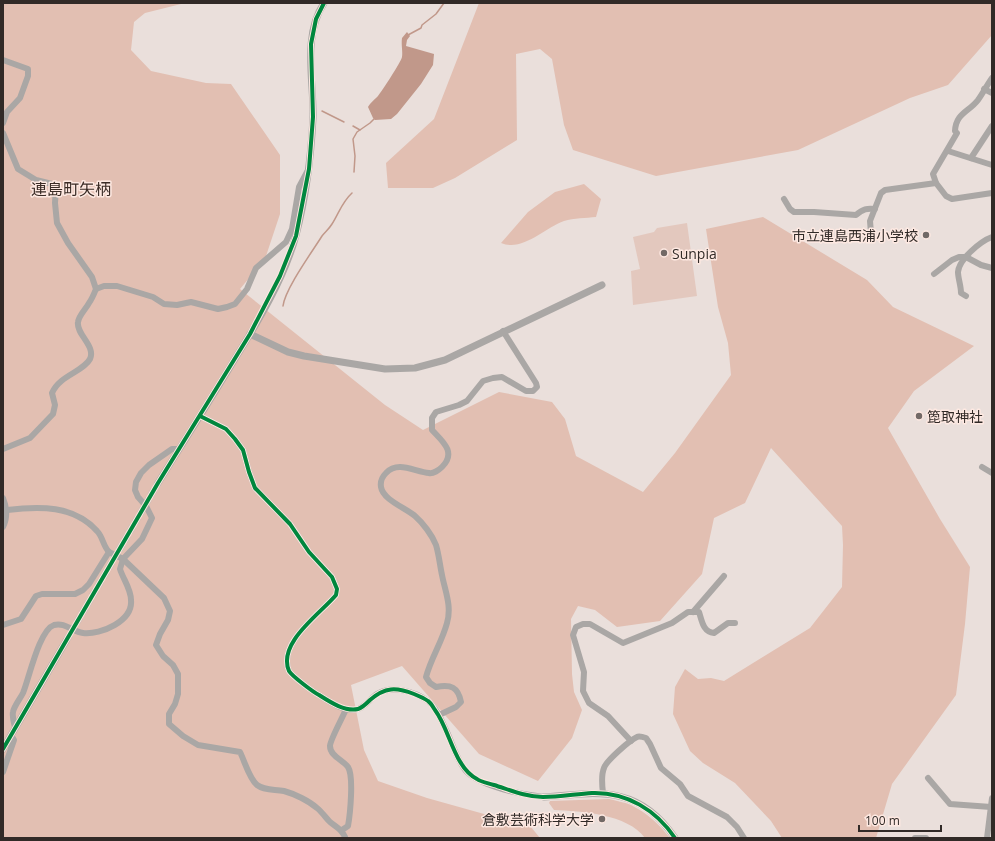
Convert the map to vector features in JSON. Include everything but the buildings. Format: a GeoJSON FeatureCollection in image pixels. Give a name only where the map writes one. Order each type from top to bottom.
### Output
{"type":"FeatureCollection","features":[{"type":"Feature","properties":{"kind":"street"},"geometry":{"type":"LineString","coordinates":[[158,483],[250,334],[274,290],[292,249],[309,169],[313,117],[311,44],[316,19],[324,3]]}},
{"type":"Feature","properties":{"kind":"street"},"geometry":{"type":"LineString","coordinates":[[3,60],[28,69],[28,76],[20,98],[7,112],[3,123]]}},
{"type":"Feature","properties":{"kind":"street"},"geometry":{"type":"LineString","coordinates":[[992,78],[974,105],[960,115],[955,124],[955,131],[957,133],[948,151],[933,174],[936,183],[946,196],[952,199],[992,193]]}},
{"type":"Feature","properties":{"kind":"street"},"geometry":{"type":"LineString","coordinates":[[984,89],[992,93]]}},
{"type":"Feature","properties":{"kind":"street"},"geometry":{"type":"LineString","coordinates":[[971,158],[992,126]]}},
{"type":"Feature","properties":{"kind":"street"},"geometry":{"type":"LineString","coordinates":[[3,133],[18,169],[36,180],[56,185],[55,203],[57,223],[68,243],[92,277],[96,289],[78,322],[91,352],[91,357],[87,363],[61,380],[54,387],[52,394],[55,405],[54,414],[30,438],[3,449]]}},
{"type":"Feature","properties":{"kind":"street"},"geometry":{"type":"LineString","coordinates":[[948,151],[992,165]]}},
{"type":"Feature","properties":{"kind":"street"},"geometry":{"type":"LineString","coordinates":[[96,289],[104,286],[117,286],[153,297],[164,304],[177,305],[191,302],[218,309],[227,308],[235,304],[247,289],[256,268],[286,242],[292,229],[299,187],[309,169]]}},
{"type":"Feature","properties":{"kind":"street"},"geometry":{"type":"LineString","coordinates":[[872,233],[870,221],[881,193],[885,190],[936,183]]}},
{"type":"Feature","properties":{"kind":"street"},"geometry":{"type":"LineString","coordinates":[[784,199],[790,209],[794,212],[821,212],[856,215],[861,210],[866,208],[875,209]]}},
{"type":"Feature","properties":{"kind":"street"},"geometry":{"type":"LineString","coordinates":[[966,296],[961,293],[958,272],[960,263],[982,242],[992,237]]}},
{"type":"Feature","properties":{"kind":"street"},"geometry":{"type":"LineString","coordinates":[[934,274],[952,260],[966,257],[981,265],[992,268]]}},
{"type":"Feature","properties":{"kind":"street"},"geometry":{"type":"LineString","coordinates":[[250,334],[288,352],[304,356],[385,369],[415,368],[445,360],[602,285]]}},
{"type":"Feature","properties":{"kind":"street"},"geometry":{"type":"LineString","coordinates":[[439,715],[456,707],[461,702],[460,695],[452,686],[444,685],[436,687],[430,683],[426,677],[448,622],[449,605],[436,545],[423,525],[414,515],[384,494],[381,487],[382,480],[388,470],[399,466],[430,474],[440,470],[447,462],[449,451],[443,441],[432,430],[432,418],[436,412],[467,401],[483,381],[502,377],[526,391],[533,391],[537,387],[536,383],[503,331]]}},
{"type":"Feature","properties":{"kind":"street"},"geometry":{"type":"LineString","coordinates":[[200,416],[226,429],[235,439],[243,450],[255,488],[290,524],[309,552],[332,577],[337,589],[336,595],[295,638],[289,649],[286,659],[290,672],[295,677],[312,691],[346,709],[359,709],[377,694],[389,689],[403,690],[429,701],[439,715],[458,758],[466,771],[477,780],[526,795],[544,797],[603,793],[634,801],[647,808],[663,822],[676,838]]}},
{"type":"Feature","properties":{"kind":"street"},"geometry":{"type":"LineString","coordinates":[[15,727],[13,712],[22,695],[29,678],[33,660],[46,632],[53,626],[61,624],[82,633],[112,627],[122,620],[129,611],[132,600],[120,569],[123,559],[142,539],[152,518],[146,506],[138,497],[135,490],[136,482],[149,465],[172,449],[180,449]]}},
{"type":"Feature","properties":{"kind":"street"},"geometry":{"type":"LineString","coordinates":[[982,468],[992,473]]}},
{"type":"Feature","properties":{"kind":"street"},"geometry":{"type":"LineString","coordinates":[[3,498],[7,510],[6,521],[3,527]]}},
{"type":"Feature","properties":{"kind":"street"},"geometry":{"type":"LineString","coordinates":[[7,510],[28,507],[48,508],[74,513],[87,521],[98,531],[105,548],[109,552],[123,559],[164,598],[170,611],[168,620],[156,645],[163,656],[173,665],[178,674],[178,694],[175,704],[169,714],[169,724],[183,736],[198,745],[240,752],[251,776],[257,785],[265,789],[274,789],[286,792],[303,799],[317,808],[331,823],[342,830],[345,837],[344,838]]}},
{"type":"Feature","properties":{"kind":"street"},"geometry":{"type":"LineString","coordinates":[[3,625],[21,619],[36,596],[42,594],[75,594],[83,590],[89,584],[109,552]]}},
{"type":"Feature","properties":{"kind":"street"},"geometry":{"type":"LineString","coordinates":[[693,612],[724,576]]}},
{"type":"Feature","properties":{"kind":"street"},"geometry":{"type":"LineString","coordinates":[[631,741],[608,716],[589,703],[583,691],[584,672],[573,635],[576,627],[583,624],[590,624],[623,643],[672,623],[688,612],[699,612],[705,629],[709,632],[714,633],[728,623],[735,623]]}},
{"type":"Feature","properties":{"kind":"street"},"geometry":{"type":"LineString","coordinates":[[3,749],[66,641]]}},
{"type":"Feature","properties":{"kind":"street"},"geometry":{"type":"LineString","coordinates":[[342,830],[348,826],[351,776],[348,768],[331,752],[330,745],[346,709]]}},
{"type":"Feature","properties":{"kind":"street"},"geometry":{"type":"LineString","coordinates":[[3,772],[14,740],[11,735]]}},
{"type":"Feature","properties":{"kind":"street"},"geometry":{"type":"LineString","coordinates":[[603,793],[602,780],[604,767],[608,761],[631,741],[638,737],[646,738],[661,768],[680,784],[688,796],[727,817],[737,827],[744,838]]}},
{"type":"Feature","properties":{"kind":"street"},"geometry":{"type":"LineString","coordinates":[[928,778],[950,804],[991,807]]}},
{"type":"Feature","properties":{"kind":"street"},"geometry":{"type":"LineString","coordinates":[[987,838],[992,798]]}},
{"type":"Feature","properties":{"kind":"street"},"geometry":{"type":"LineString","coordinates":[[915,838],[926,838]]}},
{"type":"Feature","properties":{"kind":"shaded area"},"geometry":{"type":"Polygon","coordinates":[[[3,3],[185,3],[145,13],[134,22],[131,50],[151,71],[206,83],[231,84],[280,155],[280,214],[265,259],[240,289],[385,405],[423,430],[499,392],[552,402],[565,419],[576,456],[643,492],[675,453],[731,375],[728,343],[718,307],[706,229],[763,217],[867,280],[893,307],[974,346],[914,391],[888,428],[940,519],[970,567],[965,624],[956,695],[892,784],[876,838],[782,838],[771,821],[735,783],[703,763],[690,751],[673,714],[675,687],[685,669],[698,679],[711,678],[724,681],[810,628],[842,587],[842,526],[771,448],[745,503],[714,518],[702,574],[660,621],[617,627],[595,610],[578,606],[571,619],[572,674],[574,692],[582,710],[572,738],[538,781],[479,754],[402,666],[351,685],[364,750],[378,781],[427,798],[531,827],[540,838],[3,838],[3,3]]]}},
{"type":"Feature","properties":{"kind":"shaded area"},"geometry":{"type":"Polygon","coordinates":[[[479,3],[992,3],[992,35],[948,85],[910,98],[798,150],[656,176],[573,150],[564,125],[552,59],[540,49],[516,54],[517,140],[455,178],[433,188],[388,188],[386,163],[434,119],[479,3]]]}},
{"type":"Feature","properties":{"kind":"shaded area"},"geometry":{"type":"Polygon","coordinates":[[[407,32],[410,36],[407,40],[406,46],[434,54],[433,65],[421,84],[397,114],[391,119],[375,120],[368,107],[378,96],[401,60],[402,38],[407,32]]]}},
{"type":"Feature","properties":{"kind":"shaded area"},"geometry":{"type":"Polygon","coordinates":[[[584,184],[601,199],[596,217],[564,221],[525,242],[509,245],[501,243],[528,212],[555,192],[584,184]]]}},
{"type":"Feature","properties":{"kind":"shaded area","name":"Sunpia"},"geometry":{"type":"Polygon","coordinates":[[[687,223],[697,296],[633,305],[631,271],[640,269],[633,237],[654,232],[657,228],[687,223]]]}},
{"type":"Feature","properties":{"kind":"shaded area"},"geometry":{"type":"Polygon","coordinates":[[[609,799],[637,808],[662,828],[670,838],[645,838],[637,830],[616,819],[603,815],[577,811],[554,810],[549,803],[550,801],[609,799]]]}},
{"type":"Feature","properties":{"kind":"waterway"},"geometry":{"type":"LineString","coordinates":[[408,35],[421,28],[422,25],[436,14],[444,3]]}},
{"type":"Feature","properties":{"kind":"waterway"},"geometry":{"type":"LineString","coordinates":[[322,111],[344,122]]}},
{"type":"Feature","properties":{"kind":"waterway"},"geometry":{"type":"LineString","coordinates":[[354,172],[355,156],[353,139],[357,132],[375,118]]}},
{"type":"Feature","properties":{"kind":"waterway"},"geometry":{"type":"LineString","coordinates":[[353,126],[360,130]]}},
{"type":"Feature","properties":{"kind":"waterway"},"geometry":{"type":"LineString","coordinates":[[283,306],[289,290],[300,271],[352,193]]}},
{"type":"Feature","properties":{"kind":"tunnel"},"geometry":{"type":"LineString","coordinates":[[66,641],[158,483]]}},
{"type":"Feature","properties":{"kind":"cycle path"},"geometry":{"type":"LineString","coordinates":[[3,749],[158,483],[250,334],[280,276],[296,236],[309,169],[313,117],[311,44],[316,19],[324,3]]}},
{"type":"Feature","properties":{"kind":"cycle path"},"geometry":{"type":"LineString","coordinates":[[200,416],[226,429],[235,439],[243,450],[255,488],[290,524],[309,552],[332,577],[337,589],[336,595],[302,630],[294,640],[289,650],[287,660],[289,671],[303,684],[328,701],[343,708],[353,710],[360,708],[375,696],[386,691],[396,689],[418,696],[432,705],[440,718],[453,748],[463,766],[469,773],[479,780],[518,793],[537,797],[605,793],[629,799],[650,811],[675,838]]}},
{"type":"Feature","properties":{"kind":"place","name":"市立連島西浦小学校"},"geometry":{"type":"Point","coordinates":[926,235]}},
{"type":"Feature","properties":{"kind":"place","name":"Sunpia"},"geometry":{"type":"Point","coordinates":[664,253]}},
{"type":"Feature","properties":{"kind":"place","name":"箆取神社"},"geometry":{"type":"Point","coordinates":[919,416]}},
{"type":"Feature","properties":{"kind":"place","name":"倉敷芸術科学大学"},"geometry":{"type":"Point","coordinates":[602,819]}},
{"type":"Feature","properties":{"kind":"district","name":"連島町矢柄"},"geometry":{"type":"Point","coordinates":[71,189]}}]}
